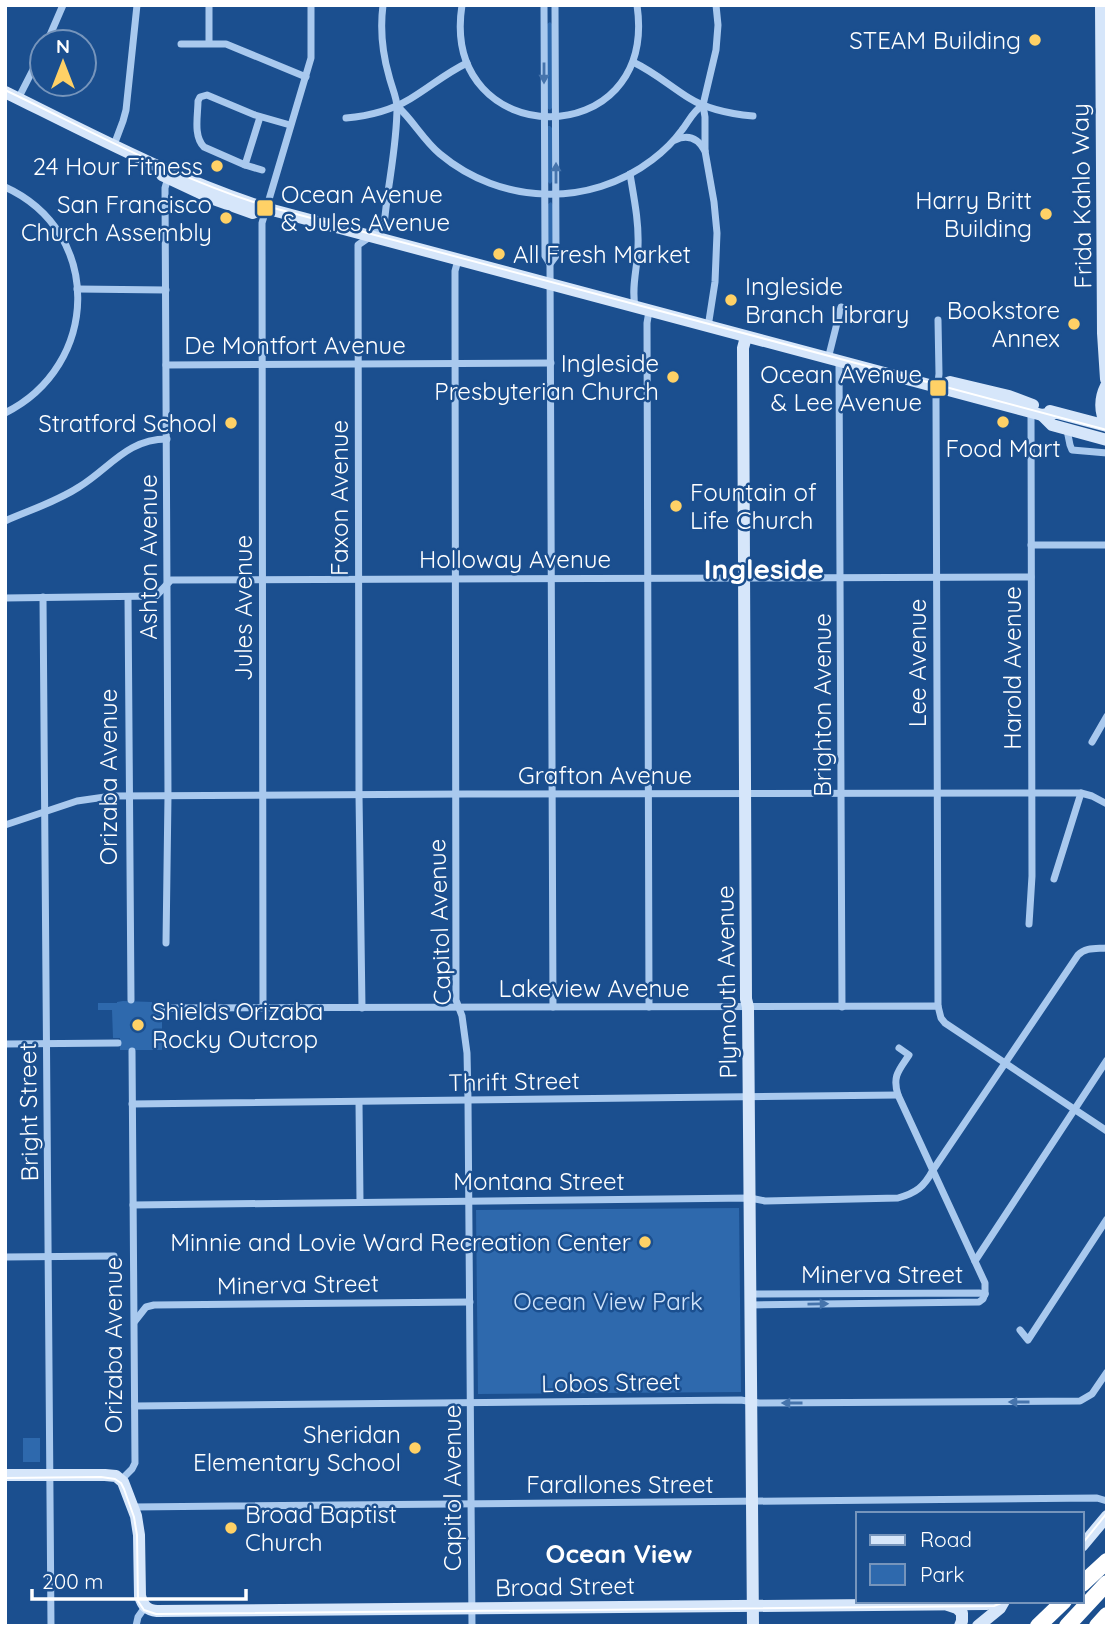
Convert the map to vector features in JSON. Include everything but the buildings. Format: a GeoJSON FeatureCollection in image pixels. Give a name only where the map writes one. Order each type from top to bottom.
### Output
{"type":"FeatureCollection","features":[{"type":"Feature","properties":{"kind":"highway"},"geometry":{"type":"LineString","coordinates":[[1084,1582],[1107,1561]]}},
{"type":"Feature","properties":{"kind":"highway"},"geometry":{"type":"LineString","coordinates":[[1067,1626],[1107,1583]]}},
{"type":"Feature","properties":{"kind":"highway"},"geometry":{"type":"LineString","coordinates":[[1038,1626],[1062,1603]]}},
{"type":"Feature","properties":{"kind":"highway"},"geometry":{"type":"LineString","coordinates":[[1097,1626],[1107,1615]]}},
{"type":"Feature","properties":{"kind":"street"},"geometry":{"type":"LineString","coordinates":[[53,28],[63,5]]}},
{"type":"Feature","properties":{"kind":"street"},"geometry":{"type":"LineString","coordinates":[[114,145],[126,110],[137,5]]}},
{"type":"Feature","properties":{"kind":"street"},"geometry":{"type":"LineString","coordinates":[[209,5],[209,43]]}},
{"type":"Feature","properties":{"kind":"street","name":"Jules Avenue"},"geometry":{"type":"LineString","coordinates":[[263,1008],[261,223],[311,58],[311,5]]}},
{"type":"Feature","properties":{"kind":"street","name":"Faxon Avenue"},"geometry":{"type":"LineString","coordinates":[[362,1008],[358,245],[384,227],[394,157],[397,106],[383,47],[383,5]]}},
{"type":"Feature","properties":{"kind":"street"},"geometry":{"type":"LineString","coordinates":[[462,5],[459,30],[463,52],[480,84],[499,102],[521,113],[550,118],[581,112],[603,101],[620,83],[633,62],[636,51],[639,29],[637,5]]}},
{"type":"Feature","properties":{"kind":"street"},"geometry":{"type":"LineString","coordinates":[[544,5],[556,195],[556,256],[550,264]]}},
{"type":"Feature","properties":{"kind":"street"},"geometry":{"type":"LineString","coordinates":[[553,1007],[551,363],[550,264],[545,256],[545,194],[555,5]]}},
{"type":"Feature","properties":{"kind":"street"},"geometry":{"type":"LineString","coordinates":[[708,327],[715,282],[717,233],[705,151],[703,105],[716,50],[716,5]]}},
{"type":"Feature","properties":{"kind":"street","name":"Frida Kahlo Way"},"geometry":{"type":"LineString","coordinates":[[1101,5],[1103,333],[1106,379],[1101,406],[1107,426]]}},
{"type":"Feature","properties":{"kind":"street"},"geometry":{"type":"LineString","coordinates":[[181,44],[219,43],[306,77]]}},
{"type":"Feature","properties":{"kind":"street"},"geometry":{"type":"LineString","coordinates":[[633,62],[703,105],[729,113],[754,116]]}},
{"type":"Feature","properties":{"kind":"street"},"geometry":{"type":"LineString","coordinates":[[346,118],[370,115],[397,106],[467,63]]}},
{"type":"Feature","properties":{"kind":"street"},"geometry":{"type":"LineString","coordinates":[[20,95],[28,79]]}},
{"type":"Feature","properties":{"kind":"street"},"geometry":{"type":"LineString","coordinates":[[5,83],[52,115],[138,156],[146,166],[211,198],[253,213],[265,208],[375,234],[458,260],[466,268],[540,289],[565,280],[627,298],[635,306],[836,363],[1036,413],[1055,413]]}},
{"type":"Feature","properties":{"kind":"street"},"geometry":{"type":"LineString","coordinates":[[5,92],[20,95]]}},
{"type":"Feature","properties":{"kind":"street"},"geometry":{"type":"LineString","coordinates":[[262,170],[200,144],[198,101],[207,95],[260,117],[290,125]]}},
{"type":"Feature","properties":{"kind":"street"},"geometry":{"type":"LineString","coordinates":[[397,106],[436,151],[469,174],[507,189],[556,195],[587,191],[630,174],[654,159],[703,105]]}},
{"type":"Feature","properties":{"kind":"street"},"geometry":{"type":"LineString","coordinates":[[246,165],[260,117]]}},
{"type":"Feature","properties":{"kind":"street"},"geometry":{"type":"LineString","coordinates":[[674,140],[692,137],[702,144],[705,151]]}},
{"type":"Feature","properties":{"kind":"street"},"geometry":{"type":"LineString","coordinates":[[630,174],[638,235],[632,293],[635,306]]}},
{"type":"Feature","properties":{"kind":"street","name":"Ashton Avenue"},"geometry":{"type":"LineString","coordinates":[[166,943],[168,796],[165,188],[169,175]]}},
{"type":"Feature","properties":{"kind":"street"},"geometry":{"type":"LineString","coordinates":[[5,187],[38,208],[56,230],[68,252],[78,289],[74,334],[61,364],[29,400],[5,413]]}},
{"type":"Feature","properties":{"kind":"street","name":"Capitol Avenue"},"geometry":{"type":"LineString","coordinates":[[458,260],[455,271],[454,578],[456,1000],[462,1016],[467,1053],[472,1626]]}},
{"type":"Feature","properties":{"kind":"street"},"geometry":{"type":"LineString","coordinates":[[78,289],[166,290]]}},
{"type":"Feature","properties":{"kind":"street","name":"Brighton Avenue"},"geometry":{"type":"LineString","coordinates":[[841,307],[836,363],[841,578],[842,1007]]}},
{"type":"Feature","properties":{"kind":"street"},"geometry":{"type":"LineString","coordinates":[[649,310],[649,1007]]}},
{"type":"Feature","properties":{"kind":"street","name":"Lee Avenue"},"geometry":{"type":"LineString","coordinates":[[937,320],[938,1006]]}},
{"type":"Feature","properties":{"kind":"street","name":"Plymouth Avenue"},"geometry":{"type":"LineString","coordinates":[[746,337],[743,348],[746,999],[753,1626]]}},
{"type":"Feature","properties":{"kind":"street","name":"De Montfort Avenue"},"geometry":{"type":"LineString","coordinates":[[166,365],[551,363]]}},
{"type":"Feature","properties":{"kind":"street"},"geometry":{"type":"LineString","coordinates":[[937,388],[950,382],[1009,396],[1055,413],[1107,426]]}},
{"type":"Feature","properties":{"kind":"street"},"geometry":{"type":"LineString","coordinates":[[1036,413],[1052,425],[1067,429],[1107,440],[1102,447],[1104,453],[1072,450],[1067,429]]}},
{"type":"Feature","properties":{"kind":"street","name":"Harold Avenue"},"geometry":{"type":"LineString","coordinates":[[1029,924],[1032,876],[1031,545],[1036,413]]}},
{"type":"Feature","properties":{"kind":"street"},"geometry":{"type":"LineString","coordinates":[[5,521],[79,488],[131,447],[150,440],[167,439]]}},
{"type":"Feature","properties":{"kind":"street"},"geometry":{"type":"LineString","coordinates":[[1031,545],[1107,545]]}},
{"type":"Feature","properties":{"kind":"street","name":"Holloway Avenue"},"geometry":{"type":"LineString","coordinates":[[5,598],[156,596],[171,580],[1031,577]]}},
{"type":"Feature","properties":{"kind":"street","name":"Bright Street"},"geometry":{"type":"LineString","coordinates":[[43,597],[51,1626]]}},
{"type":"Feature","properties":{"kind":"street","name":"Orizaba Avenue"},"geometry":{"type":"LineString","coordinates":[[128,597],[131,1000]]}},
{"type":"Feature","properties":{"kind":"street"},"geometry":{"type":"LineString","coordinates":[[1092,742],[1107,716]]}},
{"type":"Feature","properties":{"kind":"street"},"geometry":{"type":"LineString","coordinates":[[1054,879],[1080,793],[1106,801]]}},
{"type":"Feature","properties":{"kind":"street","name":"Grafton Avenue"},"geometry":{"type":"LineString","coordinates":[[5,825],[86,799],[129,796],[1080,793]]}},
{"type":"Feature","properties":{"kind":"street","name":"Montana Street"},"geometry":{"type":"LineString","coordinates":[[133,1205],[898,1198],[916,1191],[926,1183],[1078,955],[1087,948],[1107,948]]}},
{"type":"Feature","properties":{"kind":"street"},"geometry":{"type":"LineString","coordinates":[[938,1006],[945,1023],[1107,1131]]}},
{"type":"Feature","properties":{"kind":"street","name":"Lakeview Avenue"},"geometry":{"type":"LineString","coordinates":[[164,1008],[938,1006]]}},
{"type":"Feature","properties":{"kind":"street"},"geometry":{"type":"LineString","coordinates":[[5,1044],[118,1043]]}},
{"type":"Feature","properties":{"kind":"street"},"geometry":{"type":"LineString","coordinates":[[899,1048],[909,1055],[895,1080],[898,1095],[975,1261]]}},
{"type":"Feature","properties":{"kind":"street","name":"Orizaba Avenue"},"geometry":{"type":"LineString","coordinates":[[122,1479],[135,1463],[132,1051]]}},
{"type":"Feature","properties":{"kind":"street"},"geometry":{"type":"LineString","coordinates":[[975,1261],[1107,1060]]}},
{"type":"Feature","properties":{"kind":"street","name":"Thrift Street"},"geometry":{"type":"LineString","coordinates":[[132,1104],[898,1095]]}},
{"type":"Feature","properties":{"kind":"street"},"geometry":{"type":"LineString","coordinates":[[359,1102],[360,1202]]}},
{"type":"Feature","properties":{"kind":"street"},"geometry":{"type":"LineString","coordinates":[[1020,1330],[1028,1340],[1107,1219]]}},
{"type":"Feature","properties":{"kind":"street"},"geometry":{"type":"LineString","coordinates":[[5,1257],[114,1256]]}},
{"type":"Feature","properties":{"kind":"street","name":"Minerva Street"},"geometry":{"type":"LineString","coordinates":[[750,1300],[979,1302],[985,1294],[985,1283],[975,1261]]}},
{"type":"Feature","properties":{"kind":"street","name":"Minerva Street"},"geometry":{"type":"LineString","coordinates":[[134,1322],[146,1307],[154,1305],[470,1301]]}},
{"type":"Feature","properties":{"kind":"street","name":"Lobos Street"},"geometry":{"type":"LineString","coordinates":[[135,1406],[741,1400],[1080,1401],[1092,1394],[1107,1372]]}},
{"type":"Feature","properties":{"kind":"street"},"geometry":{"type":"LineString","coordinates":[[5,1475],[105,1475],[122,1479],[133,1507],[139,1535],[140,1596],[145,1607],[136,1620],[136,1626]]}},
{"type":"Feature","properties":{"kind":"street","name":"Farallones Street"},"geometry":{"type":"LineString","coordinates":[[133,1507],[1097,1498],[1107,1501]]}},
{"type":"Feature","properties":{"kind":"street"},"geometry":{"type":"LineString","coordinates":[[1084,1546],[1107,1517]]}},
{"type":"Feature","properties":{"kind":"street"},"geometry":{"type":"LineString","coordinates":[[1084,1548],[1088,1549],[1107,1528]]}},
{"type":"Feature","properties":{"kind":"street","name":"Broad Street"},"geometry":{"type":"LineString","coordinates":[[145,1607],[152,1611],[172,1611],[992,1603]]}},
{"type":"Feature","properties":{"kind":"street"},"geometry":{"type":"LineString","coordinates":[[978,1626],[1000,1608],[1002,1603]]}},
{"type":"Feature","properties":{"kind":"street"},"geometry":{"type":"LineString","coordinates":[[941,1604],[960,1610],[960,1626]]}},
{"type":"Feature","properties":{"kind":"street"},"geometry":{"type":"LineString","coordinates":[[978,1626],[985,1614],[986,1604]]}},
{"type":"Feature","properties":{"kind":"street"},"geometry":{"type":"LineString","coordinates":[[960,1626],[986,1604]]}},
{"type":"Feature","properties":{"kind":"green space"},"geometry":{"type":"Polygon","coordinates":[[[550,22],[550,110],[547,108],[547,24],[550,22]]]}},
{"type":"Feature","properties":{"kind":"green space"},"geometry":{"type":"Polygon","coordinates":[[[548,126],[552,128],[550,184],[548,182],[548,126]]]}},
{"type":"Feature","properties":{"kind":"green space"},"geometry":{"type":"Polygon","coordinates":[[[551,202],[551,254],[548,252],[548,204],[551,202]]]}},
{"type":"Feature","properties":{"kind":"green space"},"geometry":{"type":"Polygon","coordinates":[[[152,1002],[152,1005],[162,1006],[162,1050],[120,1050],[120,1038],[113,1038],[112,1010],[98,1010],[98,1003],[152,1002]]]}},
{"type":"Feature","properties":{"kind":"green space","name":"Ocean View Park"},"geometry":{"type":"Polygon","coordinates":[[[739,1208],[741,1392],[478,1394],[476,1210],[739,1208]]]}},
{"type":"Feature","properties":{"kind":"green space"},"geometry":{"type":"Polygon","coordinates":[[[23,1438],[40,1438],[40,1462],[23,1462],[23,1438]]]}},
{"type":"Feature","properties":{"kind":"tram line"},"geometry":{"type":"LineString","coordinates":[[5,90],[166,168],[266,206],[1107,430]]}},
{"type":"Feature","properties":{"kind":"tram line"},"geometry":{"type":"LineString","coordinates":[[5,1478],[101,1477],[115,1479],[121,1483],[134,1517],[137,1535],[138,1601],[144,1610],[156,1614],[994,1606],[1001,1603]]}},
{"type":"Feature","properties":{"kind":"tram line"},"geometry":{"type":"LineString","coordinates":[[1084,1542],[1107,1513]]}},
{"type":"Feature","properties":{"kind":"place","name":"STEAM Building"},"geometry":{"type":"Point","coordinates":[1035,40]}},
{"type":"Feature","properties":{"kind":"place","name":"24 Hour Fitness"},"geometry":{"type":"Point","coordinates":[217,166]}},
{"type":"Feature","properties":{"kind":"place","name":"Ocean Avenue & Jules Avenue"},"geometry":{"type":"Point","coordinates":[265,208]}},
{"type":"Feature","properties":{"kind":"place","name":"Harry Britt Building"},"geometry":{"type":"Point","coordinates":[1046,214]}},
{"type":"Feature","properties":{"kind":"place","name":"San Francisco Church Assembly"},"geometry":{"type":"Point","coordinates":[226,218]}},
{"type":"Feature","properties":{"kind":"place","name":"All Fresh Market"},"geometry":{"type":"Point","coordinates":[499,254]}},
{"type":"Feature","properties":{"kind":"place","name":"Ingleside Branch Library"},"geometry":{"type":"Point","coordinates":[731,300]}},
{"type":"Feature","properties":{"kind":"place","name":"Bookstore Annex"},"geometry":{"type":"Point","coordinates":[1074,324]}},
{"type":"Feature","properties":{"kind":"place","name":"Ingleside Presbyterian Church"},"geometry":{"type":"Point","coordinates":[673,377]}},
{"type":"Feature","properties":{"kind":"place","name":"Ocean Avenue & Lee Avenue"},"geometry":{"type":"Point","coordinates":[938,388]}},
{"type":"Feature","properties":{"kind":"place","name":"Food Mart"},"geometry":{"type":"Point","coordinates":[1003,422]}},
{"type":"Feature","properties":{"kind":"place","name":"Stratford School"},"geometry":{"type":"Point","coordinates":[231,423]}},
{"type":"Feature","properties":{"kind":"place","name":"Fountain of Life Church"},"geometry":{"type":"Point","coordinates":[676,506]}},
{"type":"Feature","properties":{"kind":"place","name":"Shields Orizaba Rocky Outcrop"},"geometry":{"type":"Point","coordinates":[138,1025]}},
{"type":"Feature","properties":{"kind":"place","name":"Minnie and Lovie Ward Recreation Center"},"geometry":{"type":"Point","coordinates":[645,1242]}},
{"type":"Feature","properties":{"kind":"place","name":"Sheridan Elementary School"},"geometry":{"type":"Point","coordinates":[415,1448]}},
{"type":"Feature","properties":{"kind":"place","name":"Broad Baptist Church"},"geometry":{"type":"Point","coordinates":[231,1528]}},
{"type":"Feature","properties":{"kind":"district","name":"Ingleside"},"geometry":{"type":"Point","coordinates":[764,568]}},
{"type":"Feature","properties":{"kind":"district","name":"Ocean View"},"geometry":{"type":"Point","coordinates":[619,1553]}}]}
